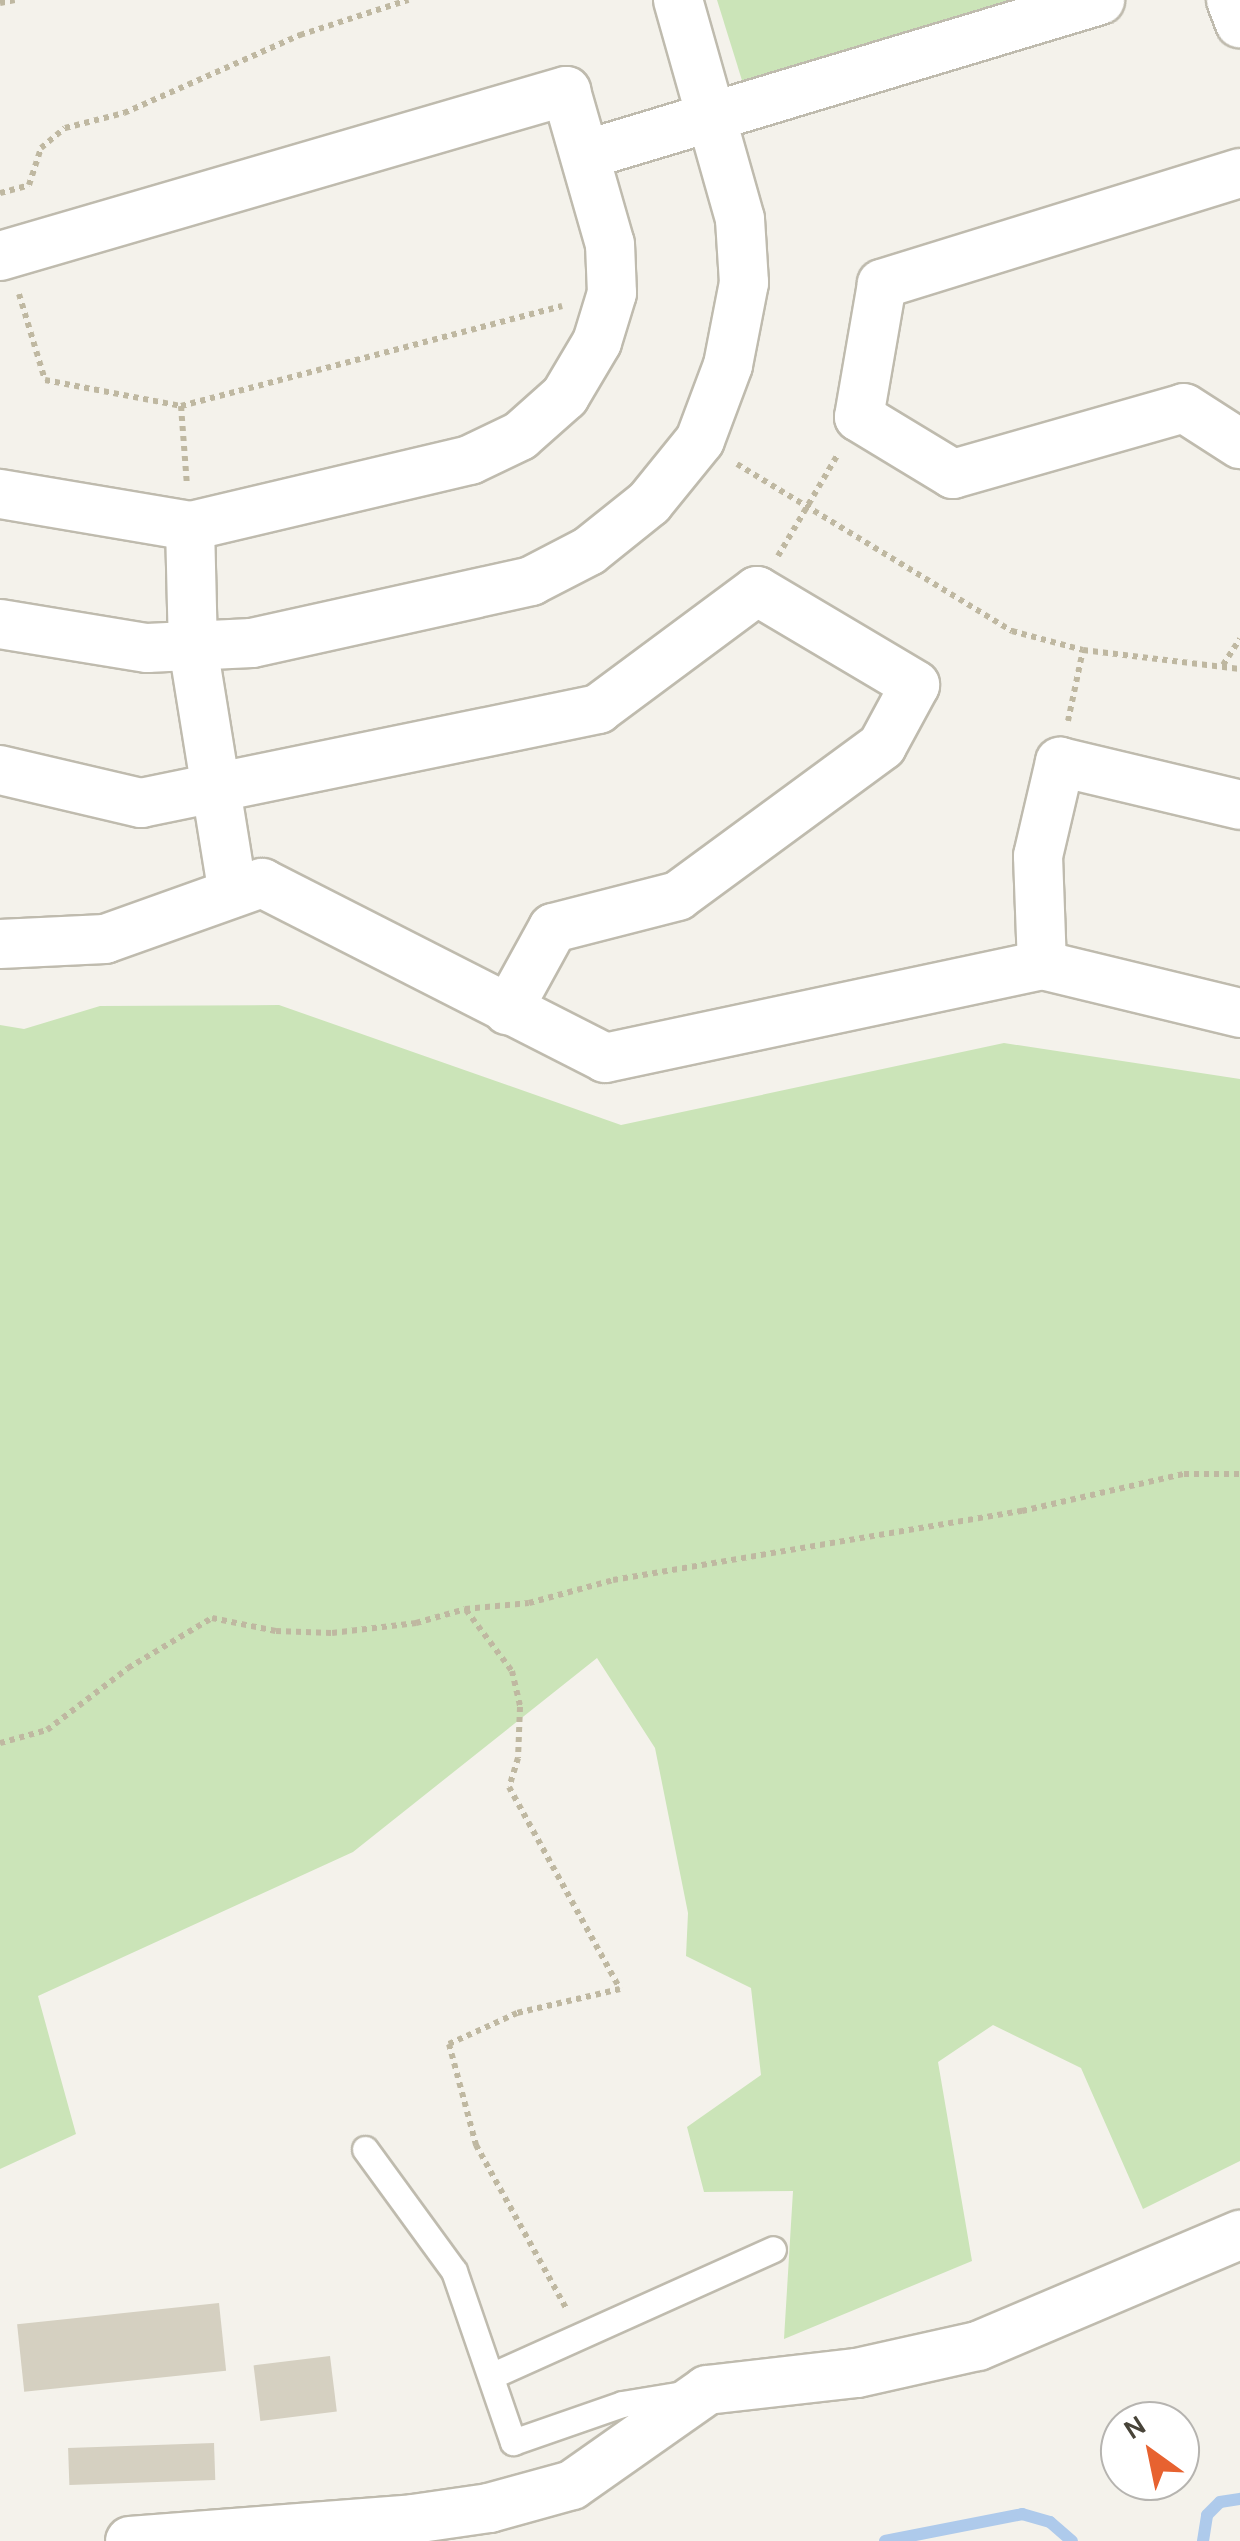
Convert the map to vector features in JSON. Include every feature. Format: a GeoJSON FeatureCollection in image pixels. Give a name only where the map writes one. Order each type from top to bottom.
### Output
{"type":"FeatureCollection","features":[{"type":"Feature","properties":{"kind":"street"},"geometry":{"type":"LineString","coordinates":[[0,624],[148,648],[252,642],[531,581],[590,550],[649,503],[700,440],[728,365],[744,284],[740,219],[678,0]]}},
{"type":"Feature","properties":{"kind":"street"},"geometry":{"type":"LineString","coordinates":[[585,156],[1100,0]]}},
{"type":"Feature","properties":{"kind":"street"},"geometry":{"type":"LineString","coordinates":[[1230,0],[1240,23]]}},
{"type":"Feature","properties":{"kind":"street"},"geometry":{"type":"LineString","coordinates":[[0,494],[190,526],[470,460],[520,436],[565,396],[598,342],[612,293],[610,244],[566,91],[3,254]]}},
{"type":"Feature","properties":{"kind":"street"},"geometry":{"type":"LineString","coordinates":[[1240,173],[882,284],[859,417],[953,474],[1184,408],[1240,444]]}},
{"type":"Feature","properties":{"kind":"street"},"geometry":{"type":"LineString","coordinates":[[190,526],[193,647],[234,893]]}},
{"type":"Feature","properties":{"kind":"street"},"geometry":{"type":"LineString","coordinates":[[0,770],[141,803],[598,709],[757,591],[916,685],[882,746],[678,896],[554,928],[508,1010]]}},
{"type":"Feature","properties":{"kind":"street"},"geometry":{"type":"LineString","coordinates":[[1042,965],[1038,856],[1060,762],[1240,804]]}},
{"type":"Feature","properties":{"kind":"street"},"geometry":{"type":"LineString","coordinates":[[0,944],[105,939],[262,883],[606,1058],[1042,965],[1240,1012]]}},
{"type":"Feature","properties":{"kind":"street"},"geometry":{"type":"LineString","coordinates":[[130,2541],[413,2519],[489,2508],[572,2485],[707,2390],[857,2373],[978,2346],[1240,2236]]}},
{"type":"Feature","properties":{"kind":"lane"},"geometry":{"type":"LineString","coordinates":[[364,2149],[454,2271],[513,2442],[622,2404],[707,2390]]}},
{"type":"Feature","properties":{"kind":"lane"},"geometry":{"type":"LineString","coordinates":[[491,2376],[773,2249]]}},
{"type":"Feature","properties":{"kind":"path"},"geometry":{"type":"LineString","coordinates":[[0,3],[15,0]]}},
{"type":"Feature","properties":{"kind":"path"},"geometry":{"type":"LineString","coordinates":[[0,193],[29,186],[41,148],[66,128],[124,113],[300,35],[408,0]]}},
{"type":"Feature","properties":{"kind":"path"},"geometry":{"type":"LineString","coordinates":[[3,254],[45,380],[181,406],[612,293]]}},
{"type":"Feature","properties":{"kind":"path"},"geometry":{"type":"LineString","coordinates":[[181,406],[190,526]]}},
{"type":"Feature","properties":{"kind":"path"},"geometry":{"type":"LineString","coordinates":[[757,591],[859,417]]}},
{"type":"Feature","properties":{"kind":"path"},"geometry":{"type":"LineString","coordinates":[[725,457],[1012,631],[1083,650],[1240,669]]}},
{"type":"Feature","properties":{"kind":"path"},"geometry":{"type":"LineString","coordinates":[[1223,666],[1240,639]]}},
{"type":"Feature","properties":{"kind":"path"},"geometry":{"type":"LineString","coordinates":[[1060,762],[1083,650]]}},
{"type":"Feature","properties":{"kind":"path"},"geometry":{"type":"LineString","coordinates":[[0,1743],[47,1730],[128,1668],[212,1618],[276,1631],[332,1633],[416,1623],[465,1609],[529,1603],[613,1580],[1022,1511],[1184,1474],[1240,1474]]}},
{"type":"Feature","properties":{"kind":"path"},"geometry":{"type":"LineString","coordinates":[[465,1609],[512,1671],[520,1706],[518,1758],[510,1787],[620,1989],[517,2013],[448,2044],[476,2145],[580,2333]]}},
{"type":"Feature","properties":{"kind":"green space"},"geometry":{"type":"Polygon","coordinates":[[[717,0],[1031,0],[745,90],[717,0]]]}},
{"type":"Feature","properties":{"kind":"green space"},"geometry":{"type":"Polygon","coordinates":[[[279,1005],[621,1125],[1004,1043],[1240,1079],[1240,2161],[1143,2209],[1081,2068],[993,2025],[938,2062],[972,2261],[784,2339],[793,2191],[704,2192],[687,2127],[761,2075],[751,1988],[686,1956],[688,1913],[655,1748],[597,1658],[353,1852],[38,1996],[76,2134],[0,2169],[0,1025],[24,1029],[100,1006],[279,1005]]]}},
{"type":"Feature","properties":{"kind":"building"},"geometry":{"type":"Polygon","coordinates":[[[219,2303],[226,2371],[24,2392],[17,2324],[219,2303]]]}},
{"type":"Feature","properties":{"kind":"building"},"geometry":{"type":"Polygon","coordinates":[[[330,2356],[337,2412],[260,2421],[254,2365],[330,2356]]]}},
{"type":"Feature","properties":{"kind":"building"},"geometry":{"type":"Polygon","coordinates":[[[214,2443],[215,2480],[69,2485],[68,2448],[214,2443]]]}},
{"type":"Feature","properties":{"kind":"waterway"},"geometry":{"type":"LineString","coordinates":[[1203,2541],[1207,2515],[1220,2502],[1240,2499]]}},
{"type":"Feature","properties":{"kind":"waterway"},"geometry":{"type":"LineString","coordinates":[[885,2541],[1022,2514],[1050,2522],[1072,2541]]}}]}
